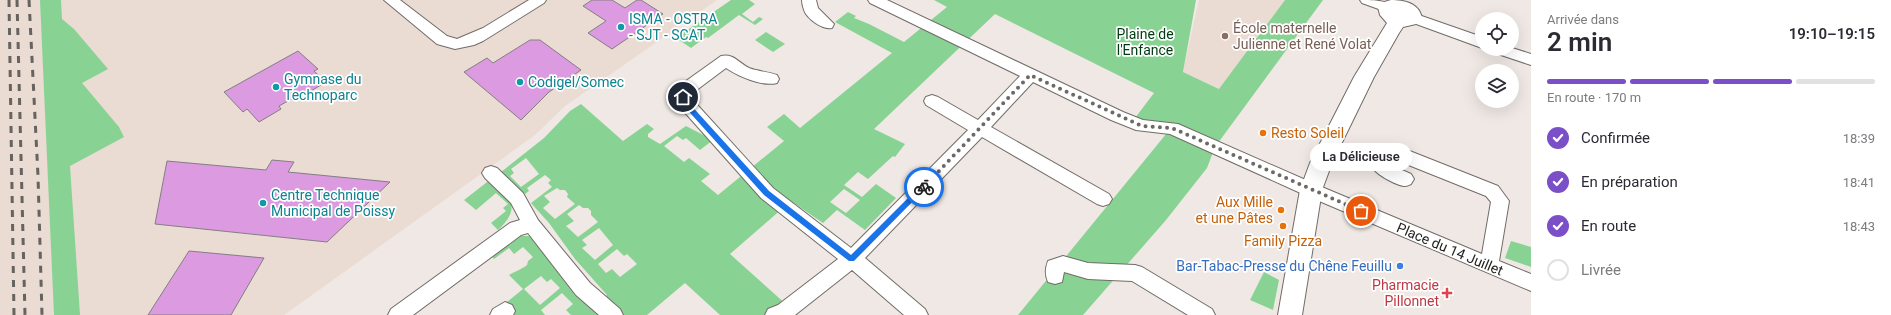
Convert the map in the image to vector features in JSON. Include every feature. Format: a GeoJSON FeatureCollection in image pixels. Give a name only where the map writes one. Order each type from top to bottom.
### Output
{"type":"FeatureCollection","features":[{"type":"Feature","properties":{"kind":"street"},"geometry":{"type":"LineString","coordinates":[[391,0],[442,40],[449,44],[459,45],[473,41],[539,0]]}},
{"type":"Feature","properties":{"kind":"street"},"geometry":{"type":"LineString","coordinates":[[809,0],[811,10],[828,24]]}},
{"type":"Feature","properties":{"kind":"street"},"geometry":{"type":"LineString","coordinates":[[775,315],[785,311],[852,259],[1030,75],[876,0]]}},
{"type":"Feature","properties":{"kind":"street"},"geometry":{"type":"LineString","coordinates":[[1367,0],[1401,10],[1475,40]]}},
{"type":"Feature","properties":{"kind":"street"},"geometry":{"type":"LineString","coordinates":[[1290,315],[1311,190],[1321,163],[1364,77],[1392,29],[1401,10]]}},
{"type":"Feature","properties":{"kind":"street"},"geometry":{"type":"LineString","coordinates":[[1519,56],[1531,60]]}},
{"type":"Feature","properties":{"kind":"street"},"geometry":{"type":"LineString","coordinates":[[771,79],[744,72],[726,60],[692,85],[683,97],[686,103],[767,193],[852,259],[918,315]]}},
{"type":"Feature","properties":{"kind":"street","name":"Place du 14 Juillet"},"geometry":{"type":"LineString","coordinates":[[1030,75],[1142,126],[1172,128],[1311,190],[1531,283]]}},
{"type":"Feature","properties":{"kind":"street"},"geometry":{"type":"LineString","coordinates":[[932,101],[980,127],[1103,199]]}},
{"type":"Feature","properties":{"kind":"street"},"geometry":{"type":"LineString","coordinates":[[1405,179],[1383,169],[1392,151],[1492,190],[1500,201],[1489,265]]}},
{"type":"Feature","properties":{"kind":"street"},"geometry":{"type":"LineString","coordinates":[[491,173],[517,198],[532,224],[583,289],[613,315]]}},
{"type":"Feature","properties":{"kind":"street"},"geometry":{"type":"LineString","coordinates":[[398,315],[516,228],[532,224]]}},
{"type":"Feature","properties":{"kind":"street"},"geometry":{"type":"LineString","coordinates":[[1055,276],[1055,267],[1063,264],[1088,271],[1134,273],[1205,315]]}},
{"type":"Feature","properties":{"kind":"shaded area"},"geometry":{"type":"Polygon","coordinates":[[[0,0],[717,0],[565,106],[535,135],[284,315],[0,315],[0,0]]]}},
{"type":"Feature","properties":{"kind":"shaded area","name":"École maternelle Julienne et René Volat"},"geometry":{"type":"Polygon","coordinates":[[[1199,0],[1285,0],[1220,89],[1183,72],[1199,0]]]}},
{"type":"Feature","properties":{"kind":"green space"},"geometry":{"type":"Polygon","coordinates":[[[40,0],[61,0],[62,19],[74,29],[108,69],[82,83],[119,127],[124,137],[70,166],[80,315],[54,315],[40,0]]]}},
{"type":"Feature","properties":{"kind":"green space"},"geometry":{"type":"Polygon","coordinates":[[[731,0],[749,0],[755,4],[742,14],[753,22],[759,17],[763,19],[755,25],[739,15],[708,38],[706,37],[691,48],[676,38],[731,0]]]}},
{"type":"Feature","properties":{"kind":"green space","name":"Plaine de l'Enfance"},"geometry":{"type":"Polygon","coordinates":[[[934,0],[1196,0],[1183,72],[1219,89],[1285,0],[1323,0],[1215,147],[1207,168],[1166,220],[1083,315],[1018,315],[1171,128],[1132,122],[1154,93],[995,14],[874,129],[905,144],[895,157],[893,156],[868,179],[858,172],[844,185],[862,197],[876,184],[896,198],[865,230],[837,210],[823,223],[791,201],[730,254],[798,315],[720,315],[685,283],[647,315],[571,315],[566,310],[573,304],[562,293],[541,310],[545,315],[504,315],[502,306],[523,289],[509,275],[525,267],[528,261],[533,257],[523,247],[514,254],[509,248],[494,259],[490,255],[519,236],[531,236],[593,306],[607,295],[575,259],[549,223],[531,203],[552,187],[548,183],[551,180],[545,175],[527,188],[529,191],[525,194],[501,172],[544,138],[570,111],[581,104],[623,141],[647,124],[654,129],[648,134],[648,137],[660,144],[686,126],[713,140],[700,150],[686,138],[683,140],[677,136],[664,146],[684,162],[689,158],[710,174],[701,181],[718,195],[784,141],[767,127],[784,114],[800,128],[892,53],[835,22],[848,12],[856,16],[854,18],[904,42],[947,7],[934,0]],[[526,158],[511,169],[514,173],[510,176],[521,187],[539,174],[526,158]],[[557,188],[544,196],[550,202],[543,208],[555,219],[575,204],[567,197],[568,194],[565,190],[560,190],[557,188]],[[844,189],[830,202],[846,213],[860,200],[844,189]],[[579,205],[567,214],[574,221],[566,226],[578,237],[598,222],[591,215],[591,211],[588,208],[583,208],[579,205]],[[599,228],[582,240],[587,245],[582,248],[595,260],[613,245],[599,228]],[[617,249],[598,264],[606,273],[612,269],[620,277],[637,264],[627,254],[624,256],[617,249]],[[541,276],[524,289],[540,305],[560,288],[551,279],[547,282],[541,276]]]}},
{"type":"Feature","properties":{"kind":"green space"},"geometry":{"type":"Polygon","coordinates":[[[766,32],[785,44],[773,52],[755,40],[766,32]]]}},
{"type":"Feature","properties":{"kind":"green space"},"geometry":{"type":"Polygon","coordinates":[[[491,179],[514,201],[511,203],[512,207],[510,215],[498,230],[491,223],[506,211],[503,208],[508,204],[496,193],[476,210],[464,200],[491,179]]]}},
{"type":"Feature","properties":{"kind":"green space"},"geometry":{"type":"Polygon","coordinates":[[[1511,241],[1531,247],[1531,267],[1505,258],[1511,241]]]}},
{"type":"Feature","properties":{"kind":"green space"},"geometry":{"type":"Polygon","coordinates":[[[1264,272],[1279,280],[1273,310],[1250,300],[1264,272]]]}},
{"type":"Feature","properties":{"kind":"building","name":"ISMA - OSTRA - SJT - SCAT"},"geometry":{"type":"Polygon","coordinates":[[[592,0],[612,0],[625,8],[637,0],[641,0],[663,14],[612,49],[588,33],[606,21],[583,6],[592,0]]]}},
{"type":"Feature","properties":{"kind":"building","name":"Codigel/Somec"},"geometry":{"type":"Polygon","coordinates":[[[530,40],[540,40],[581,70],[549,92],[521,120],[464,72],[487,58],[493,63],[530,40]]]}},
{"type":"Feature","properties":{"kind":"building","name":"Gymnase du Technoparc"},"geometry":{"type":"Polygon","coordinates":[[[298,51],[318,69],[314,71],[326,82],[306,94],[304,92],[279,106],[281,109],[259,122],[247,109],[243,112],[224,92],[298,51]]]}},
{"type":"Feature","properties":{"kind":"building","name":"Centre Technique Municipal de Poissy"},"geometry":{"type":"Polygon","coordinates":[[[272,160],[294,162],[288,172],[390,182],[327,242],[155,224],[167,161],[266,170],[272,160]]]}},
{"type":"Feature","properties":{"kind":"building","name":"Centre Technique Municipal de Poissy"},"geometry":{"type":"Polygon","coordinates":[[[189,251],[264,258],[231,315],[148,315],[189,251]]]}},
{"type":"Feature","properties":{"kind":"railway"},"geometry":{"type":"LineString","coordinates":[[9,0],[14,315]]}},
{"type":"Feature","properties":{"kind":"railway"},"geometry":{"type":"LineString","coordinates":[[17,0],[25,315]]}},
{"type":"Feature","properties":{"kind":"railway"},"geometry":{"type":"LineString","coordinates":[[29,0],[38,176],[42,315]]}},
{"type":"Feature","properties":{"kind":"way so far"},"geometry":{"type":"LineString","coordinates":[[924,187],[1030,75],[1117,116],[1142,126],[1172,128],[1361,211]]}},
{"type":"Feature","properties":{"kind":"place","name":"ISMA - OSTRA - SJT - SCAT"},"geometry":{"type":"Point","coordinates":[621,27]}},
{"type":"Feature","properties":{"kind":"place","name":"École maternelle Julienne et René Volat"},"geometry":{"type":"Point","coordinates":[1225,36]}},
{"type":"Feature","properties":{"kind":"place","name":"Codigel/Somec"},"geometry":{"type":"Point","coordinates":[520,82]}},
{"type":"Feature","properties":{"kind":"place","name":"Gymnase du Technoparc"},"geometry":{"type":"Point","coordinates":[276,87]}},
{"type":"Feature","properties":{"kind":"place","name":"Resto Soleil"},"geometry":{"type":"Point","coordinates":[1263,133]}},
{"type":"Feature","properties":{"kind":"place","name":"Centre Technique Municipal de Poissy"},"geometry":{"type":"Point","coordinates":[263,203]}},
{"type":"Feature","properties":{"kind":"place","name":"Aux Mille et une Pâtes"},"geometry":{"type":"Point","coordinates":[1281,210]}},
{"type":"Feature","properties":{"kind":"place","name":"La Délicieuse"},"geometry":{"type":"Point","coordinates":[1361,211]}},
{"type":"Feature","properties":{"kind":"place","name":"Family Pizza"},"geometry":{"type":"Point","coordinates":[1283,226]}},
{"type":"Feature","properties":{"kind":"place","name":"Bar-Tabac-Presse du Chêne Feuillu"},"geometry":{"type":"Point","coordinates":[1400,266]}},
{"type":"Feature","properties":{"kind":"place","name":"Pharmacie Pillonnet"},"geometry":{"type":"Point","coordinates":[1447,293]}},
{"type":"Feature","properties":{"kind":"route"},"geometry":{"type":"LineString","coordinates":[[683,97],[686,103],[733,157],[767,193],[852,259],[924,187]]}}]}
